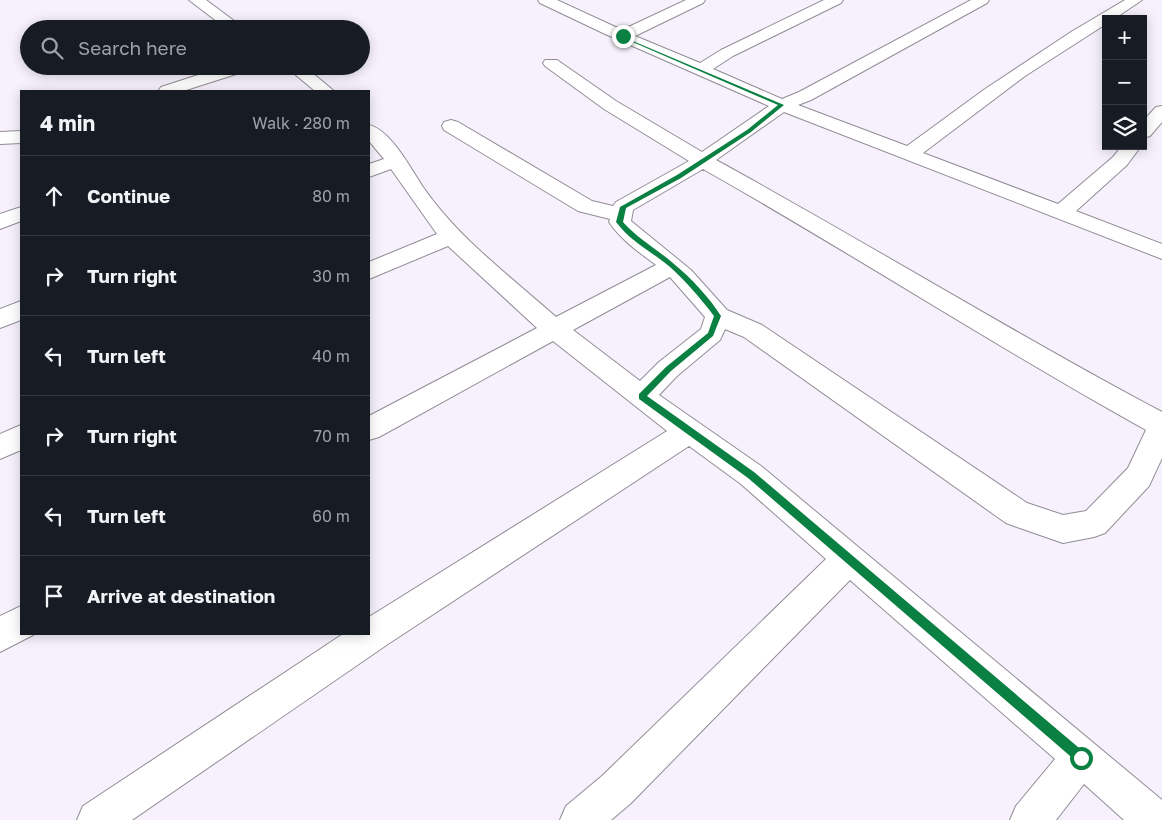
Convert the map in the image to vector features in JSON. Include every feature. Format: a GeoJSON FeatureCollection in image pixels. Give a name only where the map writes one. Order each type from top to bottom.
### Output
{"type":"FeatureCollection","features":[{"type":"Feature","properties":{"kind":"street"},"geometry":{"type":"LineString","coordinates":[[196,0],[224,20]]}},
{"type":"Feature","properties":{"kind":"street"},"geometry":{"type":"LineString","coordinates":[[545,0],[782,105],[1162,252]]}},
{"type":"Feature","properties":{"kind":"street"},"geometry":{"type":"LineString","coordinates":[[623,36],[698,0]]}},
{"type":"Feature","properties":{"kind":"street"},"geometry":{"type":"LineString","coordinates":[[701,70],[727,53],[836,0]]}},
{"type":"Feature","properties":{"kind":"street"},"geometry":{"type":"LineString","coordinates":[[551,63],[610,105],[703,161],[797,213],[1082,382],[1162,425],[1139,477],[1094,522],[1063,528],[1017,513],[752,331],[718,316],[707,301],[672,266],[632,237],[620,222],[623,207],[703,161],[749,131],[782,105],[805,96],[982,0]]}},
{"type":"Feature","properties":{"kind":"street"},"geometry":{"type":"LineString","coordinates":[[909,154],[965,110],[1028,66],[1135,0]]}},
{"type":"Feature","properties":{"kind":"street"},"geometry":{"type":"LineString","coordinates":[[170,90],[216,75]]}},
{"type":"Feature","properties":{"kind":"street"},"geometry":{"type":"LineString","coordinates":[[305,75],[324,90]]}},
{"type":"Feature","properties":{"kind":"street"},"geometry":{"type":"LineString","coordinates":[[1147,128],[1162,111]]}},
{"type":"Feature","properties":{"kind":"street"},"geometry":{"type":"LineString","coordinates":[[451,126],[585,206],[621,215]]}},
{"type":"Feature","properties":{"kind":"street"},"geometry":{"type":"LineString","coordinates":[[370,132],[387,148],[421,199],[451,237],[554,328],[642,397],[751,475],[848,560],[1155,820]]}},
{"type":"Feature","properties":{"kind":"street"},"geometry":{"type":"LineString","coordinates":[[0,139],[20,137]]}},
{"type":"Feature","properties":{"kind":"street"},"geometry":{"type":"LineString","coordinates":[[1061,213],[1120,161],[1129,150]]}},
{"type":"Feature","properties":{"kind":"street"},"geometry":{"type":"LineString","coordinates":[[370,171],[396,161]]}},
{"type":"Feature","properties":{"kind":"street"},"geometry":{"type":"LineString","coordinates":[[0,222],[20,214]]}},
{"type":"Feature","properties":{"kind":"street"},"geometry":{"type":"LineString","coordinates":[[370,271],[451,237]]}},
{"type":"Feature","properties":{"kind":"street"},"geometry":{"type":"LineString","coordinates":[[370,428],[672,266]]}},
{"type":"Feature","properties":{"kind":"street"},"geometry":{"type":"LineString","coordinates":[[0,318],[20,310]]}},
{"type":"Feature","properties":{"kind":"street"},"geometry":{"type":"LineString","coordinates":[[642,397],[668,369],[711,334],[718,316]]}},
{"type":"Feature","properties":{"kind":"street"},"geometry":{"type":"LineString","coordinates":[[97,820],[376,632],[690,431]]}},
{"type":"Feature","properties":{"kind":"street"},"geometry":{"type":"LineString","coordinates":[[0,447],[20,437]]}},
{"type":"Feature","properties":{"kind":"street"},"geometry":{"type":"LineString","coordinates":[[580,820],[623,783],[848,560]]}},
{"type":"Feature","properties":{"kind":"street"},"geometry":{"type":"LineString","coordinates":[[0,635],[20,624]]}},
{"type":"Feature","properties":{"kind":"street"},"geometry":{"type":"LineString","coordinates":[[1030,820],[1081,758]]}},
{"type":"Feature","properties":{"kind":"route"},"geometry":{"type":"LineString","coordinates":[[623,36],[782,105],[749,131],[679,176],[623,207],[620,222],[632,237],[672,266],[707,301],[718,316],[711,334],[668,369],[642,397],[751,475],[1081,758]]}}]}
